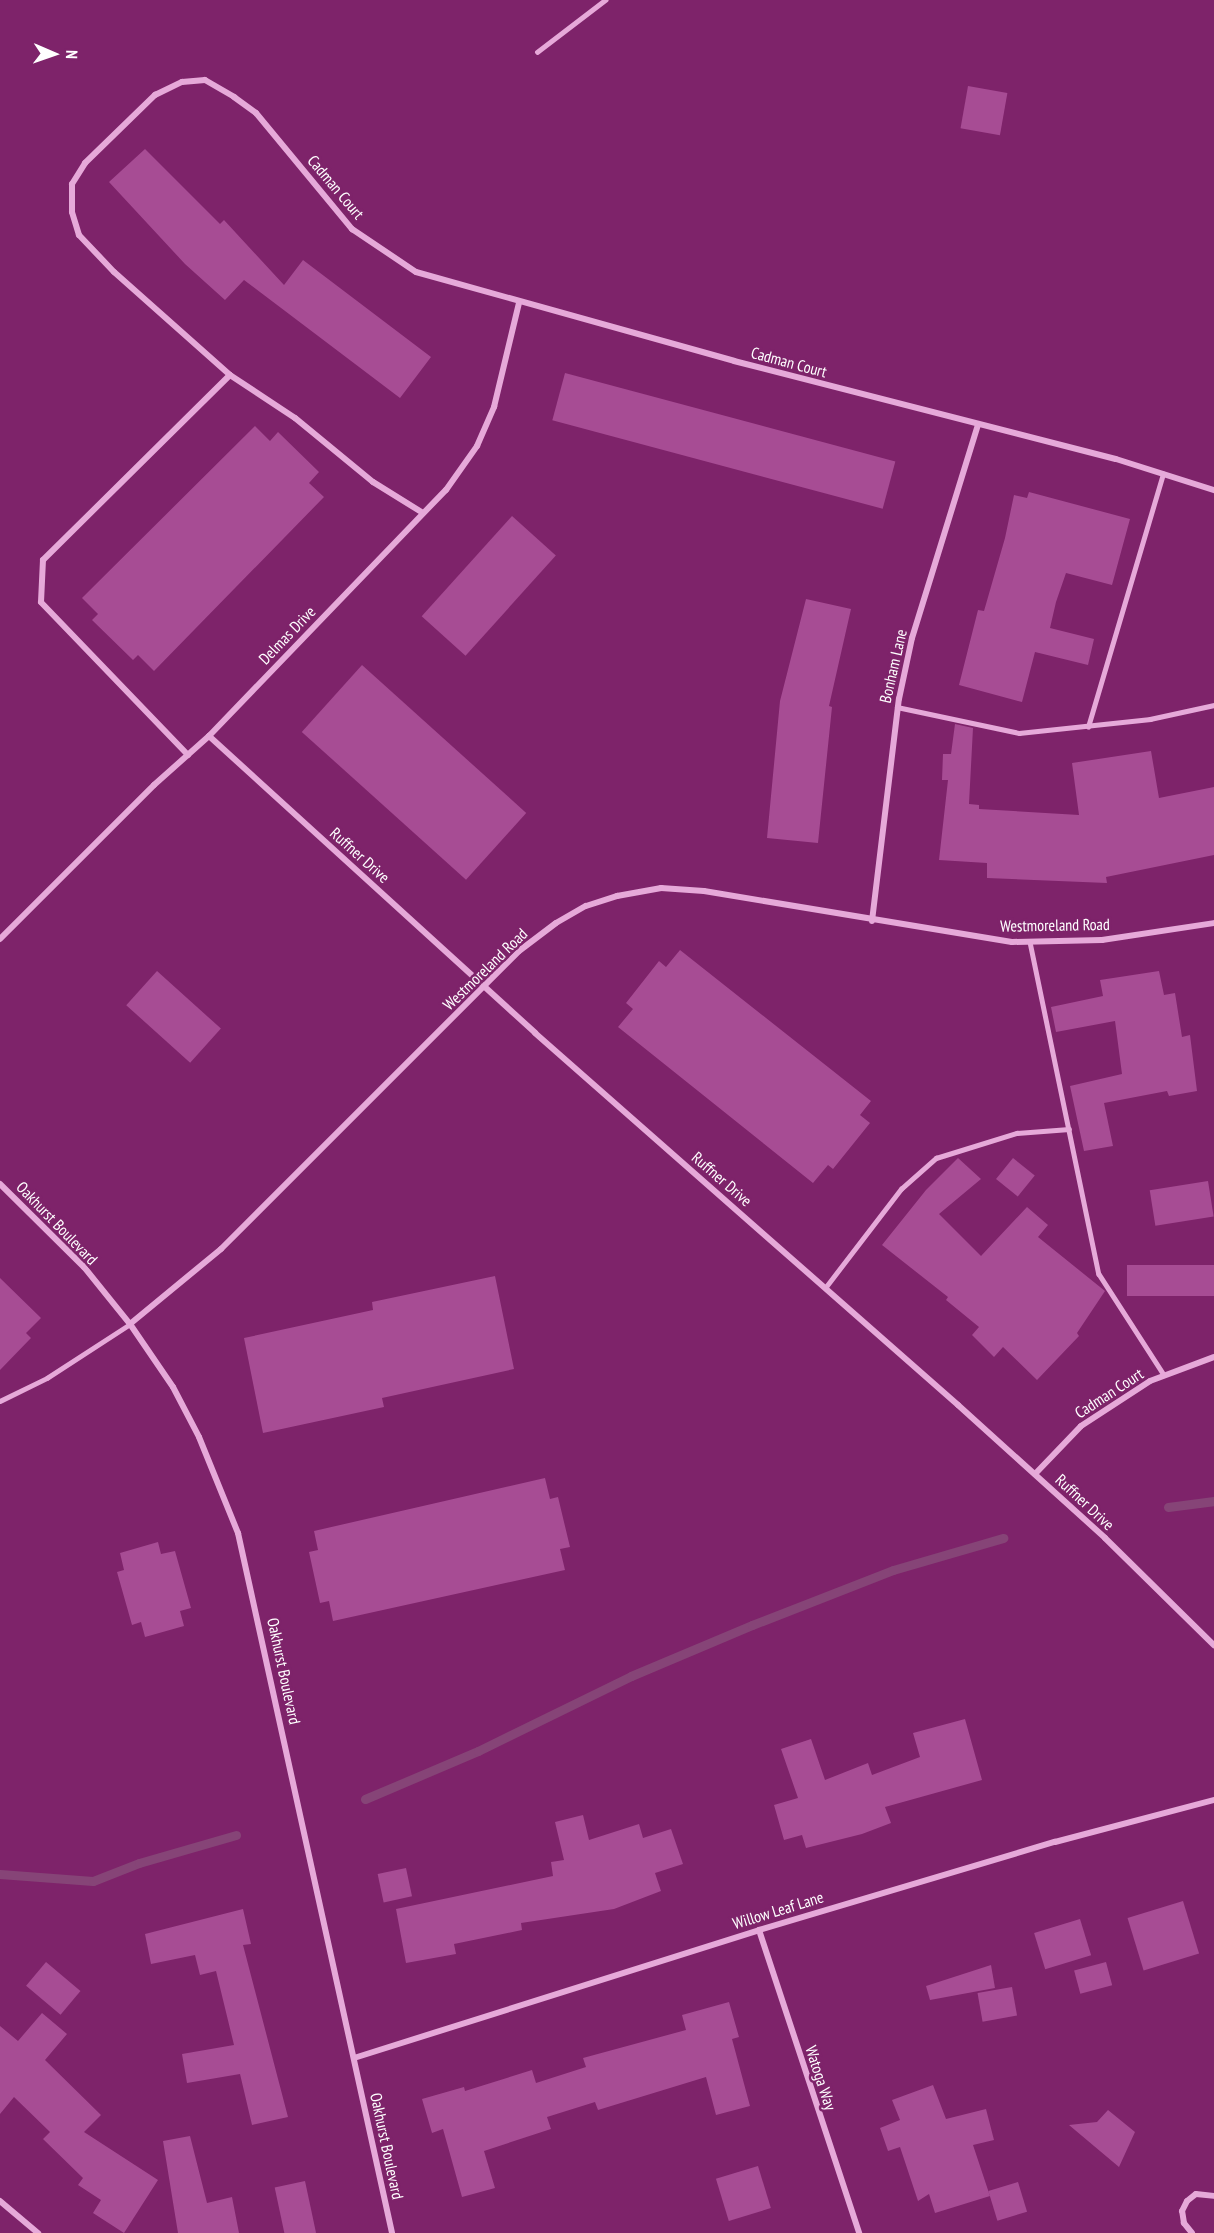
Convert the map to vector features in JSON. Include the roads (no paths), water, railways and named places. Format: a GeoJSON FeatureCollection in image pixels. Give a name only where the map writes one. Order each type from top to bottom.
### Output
{"type":"FeatureCollection","features":[{"type":"Feature","properties":{"kind":"street","name":"Cadman Court"},"geometry":{"type":"LineString","coordinates":[[423,513],[374,482],[295,418],[230,375],[107,265],[79,235],[72,212],[72,184],[85,163],[155,95],[182,82],[205,80],[256,113],[352,229],[385,254],[416,272],[519,303],[1163,474],[1214,490]]}},
{"type":"Feature","properties":{"kind":"street","name":"Delmas Drive"},"geometry":{"type":"LineString","coordinates":[[0,939],[209,736],[446,490],[477,446],[494,406],[519,303]]}},
{"type":"Feature","properties":{"kind":"street"},"geometry":{"type":"LineString","coordinates":[[188,755],[41,602],[43,560],[230,375]]}},
{"type":"Feature","properties":{"kind":"street","name":"Bonham Lane"},"geometry":{"type":"LineString","coordinates":[[873,921],[897,707],[912,638],[978,425]]}},
{"type":"Feature","properties":{"kind":"street","name":"Ruffner Drive"},"geometry":{"type":"LineString","coordinates":[[209,736],[486,986],[1035,1474],[1214,1644]]}},
{"type":"Feature","properties":{"kind":"street","name":"Westmoreland Road"},"geometry":{"type":"LineString","coordinates":[[130,1324],[221,1249],[519,951],[556,923],[586,906],[617,896],[661,888],[704,891],[873,921],[1030,942],[1102,940],[1214,923]]}},
{"type":"Feature","properties":{"kind":"street","name":"Oakhurst Boulevard"},"geometry":{"type":"LineString","coordinates":[[0,1184],[84,1267],[130,1324],[172,1388],[199,1437],[238,1533],[392,2233]]}},
{"type":"Feature","properties":{"kind":"street","name":"Cadman Court"},"geometry":{"type":"LineString","coordinates":[[1035,1474],[1082,1426],[1164,1375],[1214,1356]]}},
{"type":"Feature","properties":{"kind":"street","name":"Willow Leaf Lane"},"geometry":{"type":"LineString","coordinates":[[354,2058],[759,1930],[1055,1842],[1214,1800]]}},
{"type":"Feature","properties":{"kind":"street","name":"Watoga Way"},"geometry":{"type":"LineString","coordinates":[[759,1930],[859,2233]]}},
{"type":"Feature","properties":{"kind":"street"},"geometry":{"type":"LineString","coordinates":[[1192,2233],[1184,2223],[1182,2211],[1187,2200],[1196,2194],[1214,2196]]}},
{"type":"Feature","properties":{"kind":"street"},"geometry":{"type":"LineString","coordinates":[[0,2201],[38,2233]]}},
{"type":"Feature","properties":{"kind":"lane"},"geometry":{"type":"LineString","coordinates":[[537,52],[604,0]]}},
{"type":"Feature","properties":{"kind":"lane"},"geometry":{"type":"LineString","coordinates":[[1088,728],[1163,474]]}},
{"type":"Feature","properties":{"kind":"lane"},"geometry":{"type":"LineString","coordinates":[[897,707],[1019,733],[1088,728],[1214,705]]}},
{"type":"Feature","properties":{"kind":"lane"},"geometry":{"type":"LineString","coordinates":[[1030,942],[1099,1274],[1115,1305],[1164,1375]]}},
{"type":"Feature","properties":{"kind":"lane"},"geometry":{"type":"LineString","coordinates":[[825,1288],[902,1189],[936,1158],[1017,1133],[1069,1129]]}},
{"type":"Feature","properties":{"kind":"lane"},"geometry":{"type":"LineString","coordinates":[[0,1401],[47,1378],[130,1324]]}},
{"type":"Feature","properties":{"kind":"waterway"},"geometry":{"type":"LineString","coordinates":[[1168,1507],[1214,1501]]}},
{"type":"Feature","properties":{"kind":"waterway"},"geometry":{"type":"LineString","coordinates":[[365,1799],[478,1751],[631,1676],[752,1625],[893,1570],[1003,1538]]}},
{"type":"Feature","properties":{"kind":"waterway"},"geometry":{"type":"LineString","coordinates":[[0,1874],[93,1881],[139,1863],[236,1835]]}}]}
